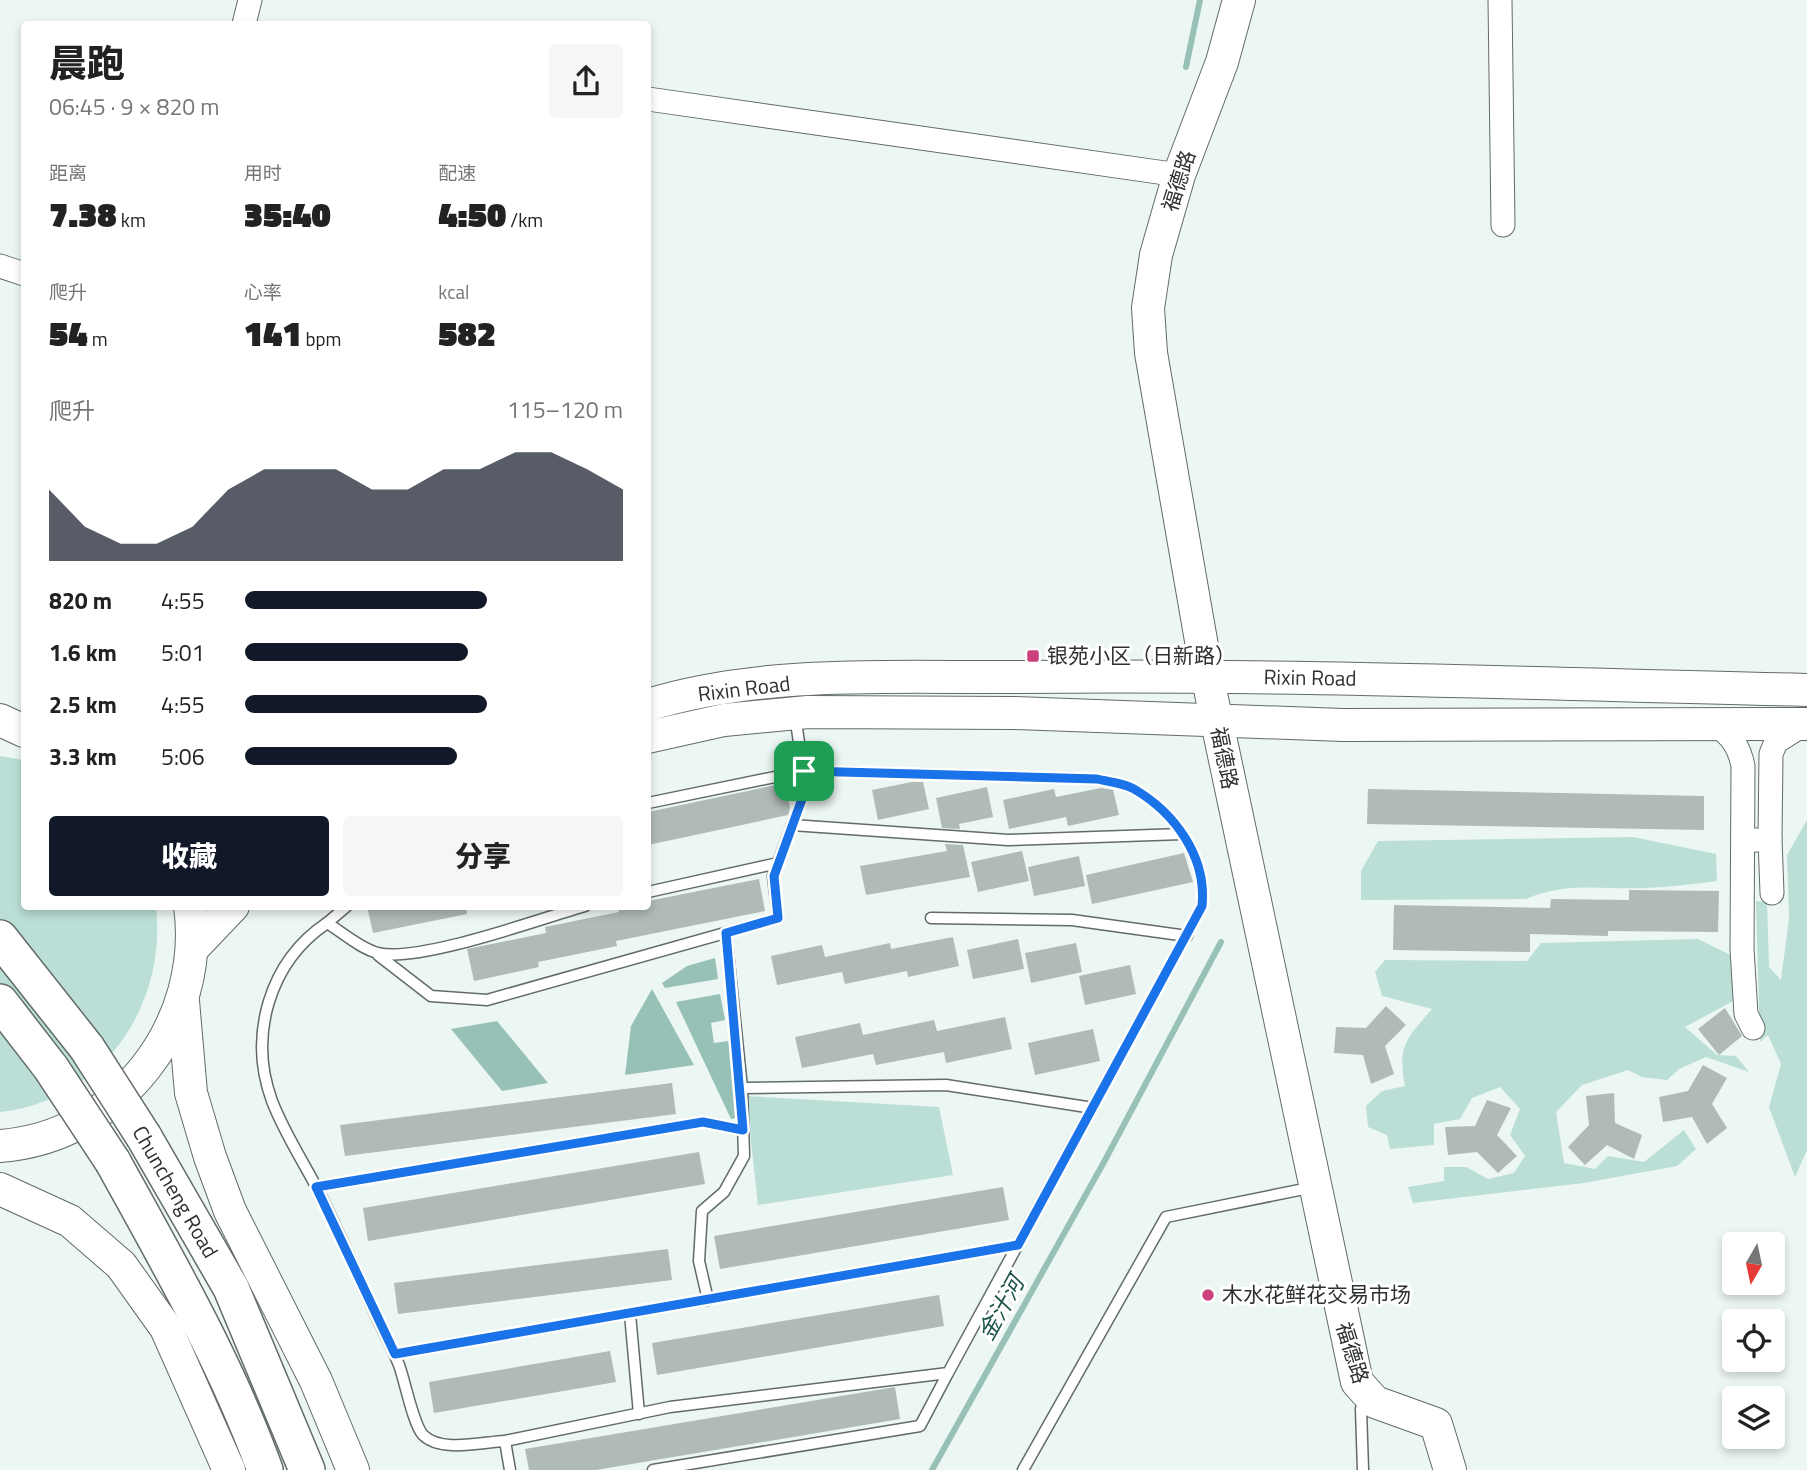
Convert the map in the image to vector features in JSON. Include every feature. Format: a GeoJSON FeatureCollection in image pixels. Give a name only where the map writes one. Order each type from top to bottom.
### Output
{"type":"FeatureCollection","features":[{"type":"Feature","properties":{"kind":"main road","name":"福德路"},"geometry":{"type":"LineString","coordinates":[[1239,0],[1223,62],[1179,175],[1156,256],[1148,308],[1151,353],[1208,675],[1357,1382],[1375,1402],[1436,1424],[1450,1470]]}},
{"type":"Feature","properties":{"kind":"main road","name":"Rixin Road"},"geometry":{"type":"LineString","coordinates":[[651,704],[741,685],[845,679],[1208,675],[1807,690]]}},
{"type":"Feature","properties":{"kind":"main road","name":"Rixin Road"},"geometry":{"type":"LineString","coordinates":[[651,736],[724,720],[794,713],[1014,713],[1343,725],[1805,724]]}},
{"type":"Feature","properties":{"kind":"main road"},"geometry":{"type":"LineString","coordinates":[[0,720],[21,730]]}},
{"type":"Feature","properties":{"kind":"main road"},"geometry":{"type":"LineString","coordinates":[[0,729],[21,732]]}},
{"type":"Feature","properties":{"kind":"main road"},"geometry":{"type":"LineString","coordinates":[[0,1146],[36,1140],[61,1132],[107,1106],[145,1070],[173,1025],[183,1000],[192,949],[190,910]]}},
{"type":"Feature","properties":{"kind":"main road"},"geometry":{"type":"LineString","coordinates":[[192,949],[229,910]]}},
{"type":"Feature","properties":{"kind":"main road","name":"Chuncheng Road"},"geometry":{"type":"LineString","coordinates":[[0,938],[88,1048],[144,1137],[231,1288],[307,1470]]}},
{"type":"Feature","properties":{"kind":"main road"},"geometry":{"type":"LineString","coordinates":[[183,1000],[191,1093],[214,1168],[230,1211],[316,1381],[353,1470]]}},
{"type":"Feature","properties":{"kind":"main road","name":"Chuncheng Road"},"geometry":{"type":"LineString","coordinates":[[0,1002],[51,1068],[113,1162],[191,1303],[265,1470]]}},
{"type":"Feature","properties":{"kind":"main road"},"geometry":{"type":"LineString","coordinates":[[0,1189],[70,1221],[121,1265],[166,1328],[229,1470]]}},
{"type":"Feature","properties":{"kind":"street"},"geometry":{"type":"LineString","coordinates":[[244,21],[250,0]]}},
{"type":"Feature","properties":{"kind":"street"},"geometry":{"type":"LineString","coordinates":[[1500,0],[1503,225]]}},
{"type":"Feature","properties":{"kind":"street"},"geometry":{"type":"LineString","coordinates":[[651,99],[1179,175]]}},
{"type":"Feature","properties":{"kind":"street"},"geometry":{"type":"LineString","coordinates":[[0,266],[21,273]]}},
{"type":"Feature","properties":{"kind":"street"},"geometry":{"type":"LineString","coordinates":[[1714,723],[1730,734],[1741,752],[1746,1014],[1753,1028]]}},
{"type":"Feature","properties":{"kind":"street"},"geometry":{"type":"LineString","coordinates":[[1772,893],[1771,754],[1776,742],[1805,724]]}},
{"type":"Feature","properties":{"kind":"street"},"geometry":{"type":"LineString","coordinates":[[1742,841],[1770,839]]}},
{"type":"Feature","properties":{"kind":"lane"},"geometry":{"type":"LineString","coordinates":[[327,923],[376,953],[431,996],[486,1000],[778,918],[774,876],[806,788],[794,713]]}},
{"type":"Feature","properties":{"kind":"lane"},"geometry":{"type":"LineString","coordinates":[[651,802],[804,771],[1097,779],[1132,788],[1165,811],[1195,852],[1204,886],[1202,906],[1187,936],[920,1426],[653,1470]]}},
{"type":"Feature","properties":{"kind":"lane"},"geometry":{"type":"LineString","coordinates":[[792,825],[1009,840],[1182,834]]}},
{"type":"Feature","properties":{"kind":"lane"},"geometry":{"type":"LineString","coordinates":[[651,891],[778,863]]}},
{"type":"Feature","properties":{"kind":"lane"},"geometry":{"type":"LineString","coordinates":[[342,910],[315,931],[284,965],[270,994],[264,1029],[263,1060],[271,1099],[395,1354],[421,1434],[436,1444],[505,1441],[639,1414],[948,1373]]}},
{"type":"Feature","properties":{"kind":"lane"},"geometry":{"type":"LineString","coordinates":[[376,953],[398,956],[428,951],[571,910]]}},
{"type":"Feature","properties":{"kind":"lane"},"geometry":{"type":"LineString","coordinates":[[932,918],[1072,920],[1187,936]]}},
{"type":"Feature","properties":{"kind":"lane"},"geometry":{"type":"LineString","coordinates":[[708,1300],[699,1261],[702,1211],[724,1192],[744,1156],[742,1088],[726,933]]}},
{"type":"Feature","properties":{"kind":"lane"},"geometry":{"type":"LineString","coordinates":[[742,1088],[946,1086],[1093,1108]]}},
{"type":"Feature","properties":{"kind":"lane"},"geometry":{"type":"LineString","coordinates":[[316,1187],[703,1122],[743,1130]]}},
{"type":"Feature","properties":{"kind":"lane"},"geometry":{"type":"LineString","coordinates":[[1023,1470],[1166,1217],[1314,1187]]}},
{"type":"Feature","properties":{"kind":"lane"},"geometry":{"type":"LineString","coordinates":[[395,1354],[1018,1245]]}},
{"type":"Feature","properties":{"kind":"lane"},"geometry":{"type":"LineString","coordinates":[[630,1314],[639,1414]]}},
{"type":"Feature","properties":{"kind":"lane"},"geometry":{"type":"LineString","coordinates":[[1363,1470],[1361,1409],[1365,1394]]}},
{"type":"Feature","properties":{"kind":"lane"},"geometry":{"type":"LineString","coordinates":[[505,1441],[510,1470]]}},
{"type":"Feature","properties":{"kind":"shaded area"},"geometry":{"type":"Polygon","coordinates":[[[0,756],[21,760],[21,910],[156,910],[157,943],[151,979],[139,1012],[121,1042],[98,1068],[69,1089],[37,1104],[0,1112],[0,756]]]}},
{"type":"Feature","properties":{"kind":"shaded area"},"geometry":{"type":"Polygon","coordinates":[[[1807,820],[1807,1150],[1795,1177],[1769,1107],[1781,1064],[1768,1035],[1760,1042],[1756,901],[1767,902],[1769,967],[1781,980],[1789,919],[1787,855],[1807,820]]]}},
{"type":"Feature","properties":{"kind":"shaded area"},"geometry":{"type":"Polygon","coordinates":[[[1633,837],[1716,854],[1717,881],[1646,888],[1571,888],[1541,893],[1526,899],[1361,900],[1361,871],[1378,841],[1633,837]]]}},
{"type":"Feature","properties":{"kind":"shaded area"},"geometry":{"type":"Polygon","coordinates":[[[1698,939],[1739,959],[1733,1001],[1685,1027],[1717,1055],[1736,1056],[1749,1072],[1706,1057],[1679,1069],[1667,1080],[1642,1077],[1628,1070],[1582,1085],[1556,1112],[1564,1163],[1595,1169],[1608,1156],[1644,1162],[1684,1130],[1696,1149],[1677,1166],[1584,1183],[1413,1203],[1408,1187],[1444,1181],[1444,1167],[1466,1167],[1488,1179],[1514,1173],[1525,1156],[1510,1135],[1520,1109],[1500,1087],[1472,1098],[1460,1119],[1434,1124],[1434,1145],[1390,1149],[1387,1135],[1368,1127],[1366,1106],[1382,1091],[1405,1086],[1402,1061],[1406,1043],[1432,1009],[1382,996],[1375,972],[1385,960],[1527,961],[1541,943],[1698,939]]]}},
{"type":"Feature","properties":{"kind":"shaded area"},"geometry":{"type":"Polygon","coordinates":[[[715,958],[718,979],[665,988],[662,983],[687,966],[715,958]]]}},
{"type":"Feature","properties":{"kind":"shaded area"},"geometry":{"type":"Polygon","coordinates":[[[652,989],[694,1065],[625,1075],[631,1026],[652,989]]]}},
{"type":"Feature","properties":{"kind":"shaded area"},"geometry":{"type":"Polygon","coordinates":[[[720,994],[725,1020],[711,1023],[714,1043],[729,1041],[742,1117],[731,1119],[676,1002],[720,994]]]}},
{"type":"Feature","properties":{"kind":"shaded area"},"geometry":{"type":"Polygon","coordinates":[[[497,1021],[548,1083],[502,1091],[451,1029],[497,1021]]]}},
{"type":"Feature","properties":{"kind":"shaded area"},"geometry":{"type":"Polygon","coordinates":[[[746,1096],[939,1107],[953,1175],[758,1205],[746,1096]]]}},
{"type":"Feature","properties":{"kind":"building"},"geometry":{"type":"Polygon","coordinates":[[[923,782],[929,809],[878,820],[872,790],[923,782]]]}},
{"type":"Feature","properties":{"kind":"building"},"geometry":{"type":"Polygon","coordinates":[[[785,783],[790,807],[788,815],[651,844],[651,811],[785,783]]]}},
{"type":"Feature","properties":{"kind":"building"},"geometry":{"type":"Polygon","coordinates":[[[987,787],[993,817],[959,824],[960,829],[942,828],[936,798],[987,787]]]}},
{"type":"Feature","properties":{"kind":"building"},"geometry":{"type":"Polygon","coordinates":[[[1101,788],[1113,790],[1119,815],[1068,826],[1066,817],[1009,829],[1003,800],[1054,789],[1056,797],[1101,788]]]}},
{"type":"Feature","properties":{"kind":"building"},"geometry":{"type":"Polygon","coordinates":[[[1368,789],[1704,796],[1704,830],[1367,824],[1368,789]]]}},
{"type":"Feature","properties":{"kind":"building"},"geometry":{"type":"Polygon","coordinates":[[[945,844],[963,845],[970,877],[866,895],[860,866],[947,851],[945,844]]]}},
{"type":"Feature","properties":{"kind":"building"},"geometry":{"type":"Polygon","coordinates":[[[1022,851],[1029,881],[978,892],[971,862],[1022,851]]]}},
{"type":"Feature","properties":{"kind":"building"},"geometry":{"type":"Polygon","coordinates":[[[1184,853],[1193,882],[1092,904],[1086,875],[1184,853]]]}},
{"type":"Feature","properties":{"kind":"building"},"geometry":{"type":"Polygon","coordinates":[[[1079,856],[1085,886],[1034,896],[1028,867],[1079,856]]]}},
{"type":"Feature","properties":{"kind":"building"},"geometry":{"type":"Polygon","coordinates":[[[759,879],[765,911],[616,941],[617,946],[538,962],[539,967],[474,981],[467,949],[546,933],[545,927],[619,910],[651,910],[651,900],[759,879]]]}},
{"type":"Feature","properties":{"kind":"building"},"geometry":{"type":"Polygon","coordinates":[[[1629,890],[1719,891],[1718,932],[1608,931],[1608,936],[1530,934],[1530,952],[1393,950],[1394,905],[1550,908],[1551,899],[1629,900],[1629,890]]]}},
{"type":"Feature","properties":{"kind":"building"},"geometry":{"type":"Polygon","coordinates":[[[368,910],[466,910],[467,914],[373,933],[368,910]]]}},
{"type":"Feature","properties":{"kind":"building"},"geometry":{"type":"Polygon","coordinates":[[[953,937],[959,966],[908,977],[907,971],[845,984],[842,972],[777,985],[771,956],[822,945],[825,957],[890,943],[891,949],[953,937]]]}},
{"type":"Feature","properties":{"kind":"building"},"geometry":{"type":"Polygon","coordinates":[[[1018,939],[1024,969],[973,979],[967,950],[1018,939]]]}},
{"type":"Feature","properties":{"kind":"building"},"geometry":{"type":"Polygon","coordinates":[[[1076,943],[1082,972],[1031,983],[1025,953],[1076,943]]]}},
{"type":"Feature","properties":{"kind":"building"},"geometry":{"type":"Polygon","coordinates":[[[1130,965],[1136,994],[1085,1005],[1079,976],[1130,965]]]}},
{"type":"Feature","properties":{"kind":"building"},"geometry":{"type":"Polygon","coordinates":[[[1386,1006],[1406,1025],[1385,1046],[1394,1074],[1371,1084],[1363,1055],[1334,1053],[1336,1027],[1366,1028],[1386,1006]]]}},
{"type":"Feature","properties":{"kind":"building"},"geometry":{"type":"Polygon","coordinates":[[[1725,1008],[1742,1036],[1719,1055],[1698,1029],[1725,1008]]]}},
{"type":"Feature","properties":{"kind":"building"},"geometry":{"type":"Polygon","coordinates":[[[1005,1017],[1012,1049],[946,1063],[944,1052],[876,1065],[873,1054],[802,1068],[795,1037],[860,1023],[863,1035],[934,1020],[937,1031],[1005,1017]]]}},
{"type":"Feature","properties":{"kind":"building"},"geometry":{"type":"Polygon","coordinates":[[[1093,1029],[1100,1061],[1035,1075],[1028,1043],[1093,1029]]]}},
{"type":"Feature","properties":{"kind":"building"},"geometry":{"type":"Polygon","coordinates":[[[1703,1065],[1727,1078],[1712,1104],[1727,1128],[1707,1144],[1692,1117],[1663,1122],[1659,1097],[1688,1091],[1703,1065]]]}},
{"type":"Feature","properties":{"kind":"building"},"geometry":{"type":"Polygon","coordinates":[[[672,1083],[676,1114],[345,1156],[340,1125],[672,1083]]]}},
{"type":"Feature","properties":{"kind":"building"},"geometry":{"type":"Polygon","coordinates":[[[1614,1093],[1615,1123],[1642,1135],[1634,1159],[1607,1145],[1585,1165],[1568,1147],[1589,1125],[1586,1096],[1614,1093]]]}},
{"type":"Feature","properties":{"kind":"building"},"geometry":{"type":"Polygon","coordinates":[[[1487,1100],[1511,1108],[1497,1135],[1517,1156],[1498,1173],[1477,1152],[1448,1155],[1445,1127],[1475,1126],[1487,1100]]]}},
{"type":"Feature","properties":{"kind":"building"},"geometry":{"type":"Polygon","coordinates":[[[699,1152],[705,1184],[368,1241],[363,1208],[699,1152]]]}},
{"type":"Feature","properties":{"kind":"building"},"geometry":{"type":"Polygon","coordinates":[[[1003,1187],[1009,1220],[720,1269],[714,1236],[1003,1187]]]}},
{"type":"Feature","properties":{"kind":"building"},"geometry":{"type":"Polygon","coordinates":[[[668,1249],[672,1280],[398,1314],[394,1283],[668,1249]]]}},
{"type":"Feature","properties":{"kind":"building"},"geometry":{"type":"Polygon","coordinates":[[[939,1295],[944,1326],[657,1375],[652,1343],[939,1295]]]}},
{"type":"Feature","properties":{"kind":"building"},"geometry":{"type":"Polygon","coordinates":[[[610,1351],[616,1382],[434,1413],[429,1382],[610,1351]]]}},
{"type":"Feature","properties":{"kind":"building"},"geometry":{"type":"Polygon","coordinates":[[[895,1387],[900,1419],[596,1470],[529,1470],[525,1449],[895,1387]]]}},
{"type":"Feature","properties":{"kind":"waterway","name":"金汁河"},"geometry":{"type":"LineString","coordinates":[[1186,67],[1200,0]]}},
{"type":"Feature","properties":{"kind":"waterway","name":"金汁河"},"geometry":{"type":"LineString","coordinates":[[932,1470],[1104,1162],[1221,942]]}},
{"type":"Feature","properties":{"kind":"place","name":"银苑小区（日新路）"},"geometry":{"type":"Point","coordinates":[1033,656]}},
{"type":"Feature","properties":{"kind":"place","name":"木水花鲜花交易市场"},"geometry":{"type":"Point","coordinates":[1208,1295]}},
{"type":"Feature","properties":{"kind":"route"},"geometry":{"type":"LineString","coordinates":[[804,771],[1097,779],[1132,788],[1165,811],[1195,852],[1204,886],[1202,906],[1018,1245],[395,1354],[316,1187],[528,1149],[703,1122],[743,1130],[742,1088],[726,933],[778,918],[774,876],[806,788],[804,771]]}}]}
